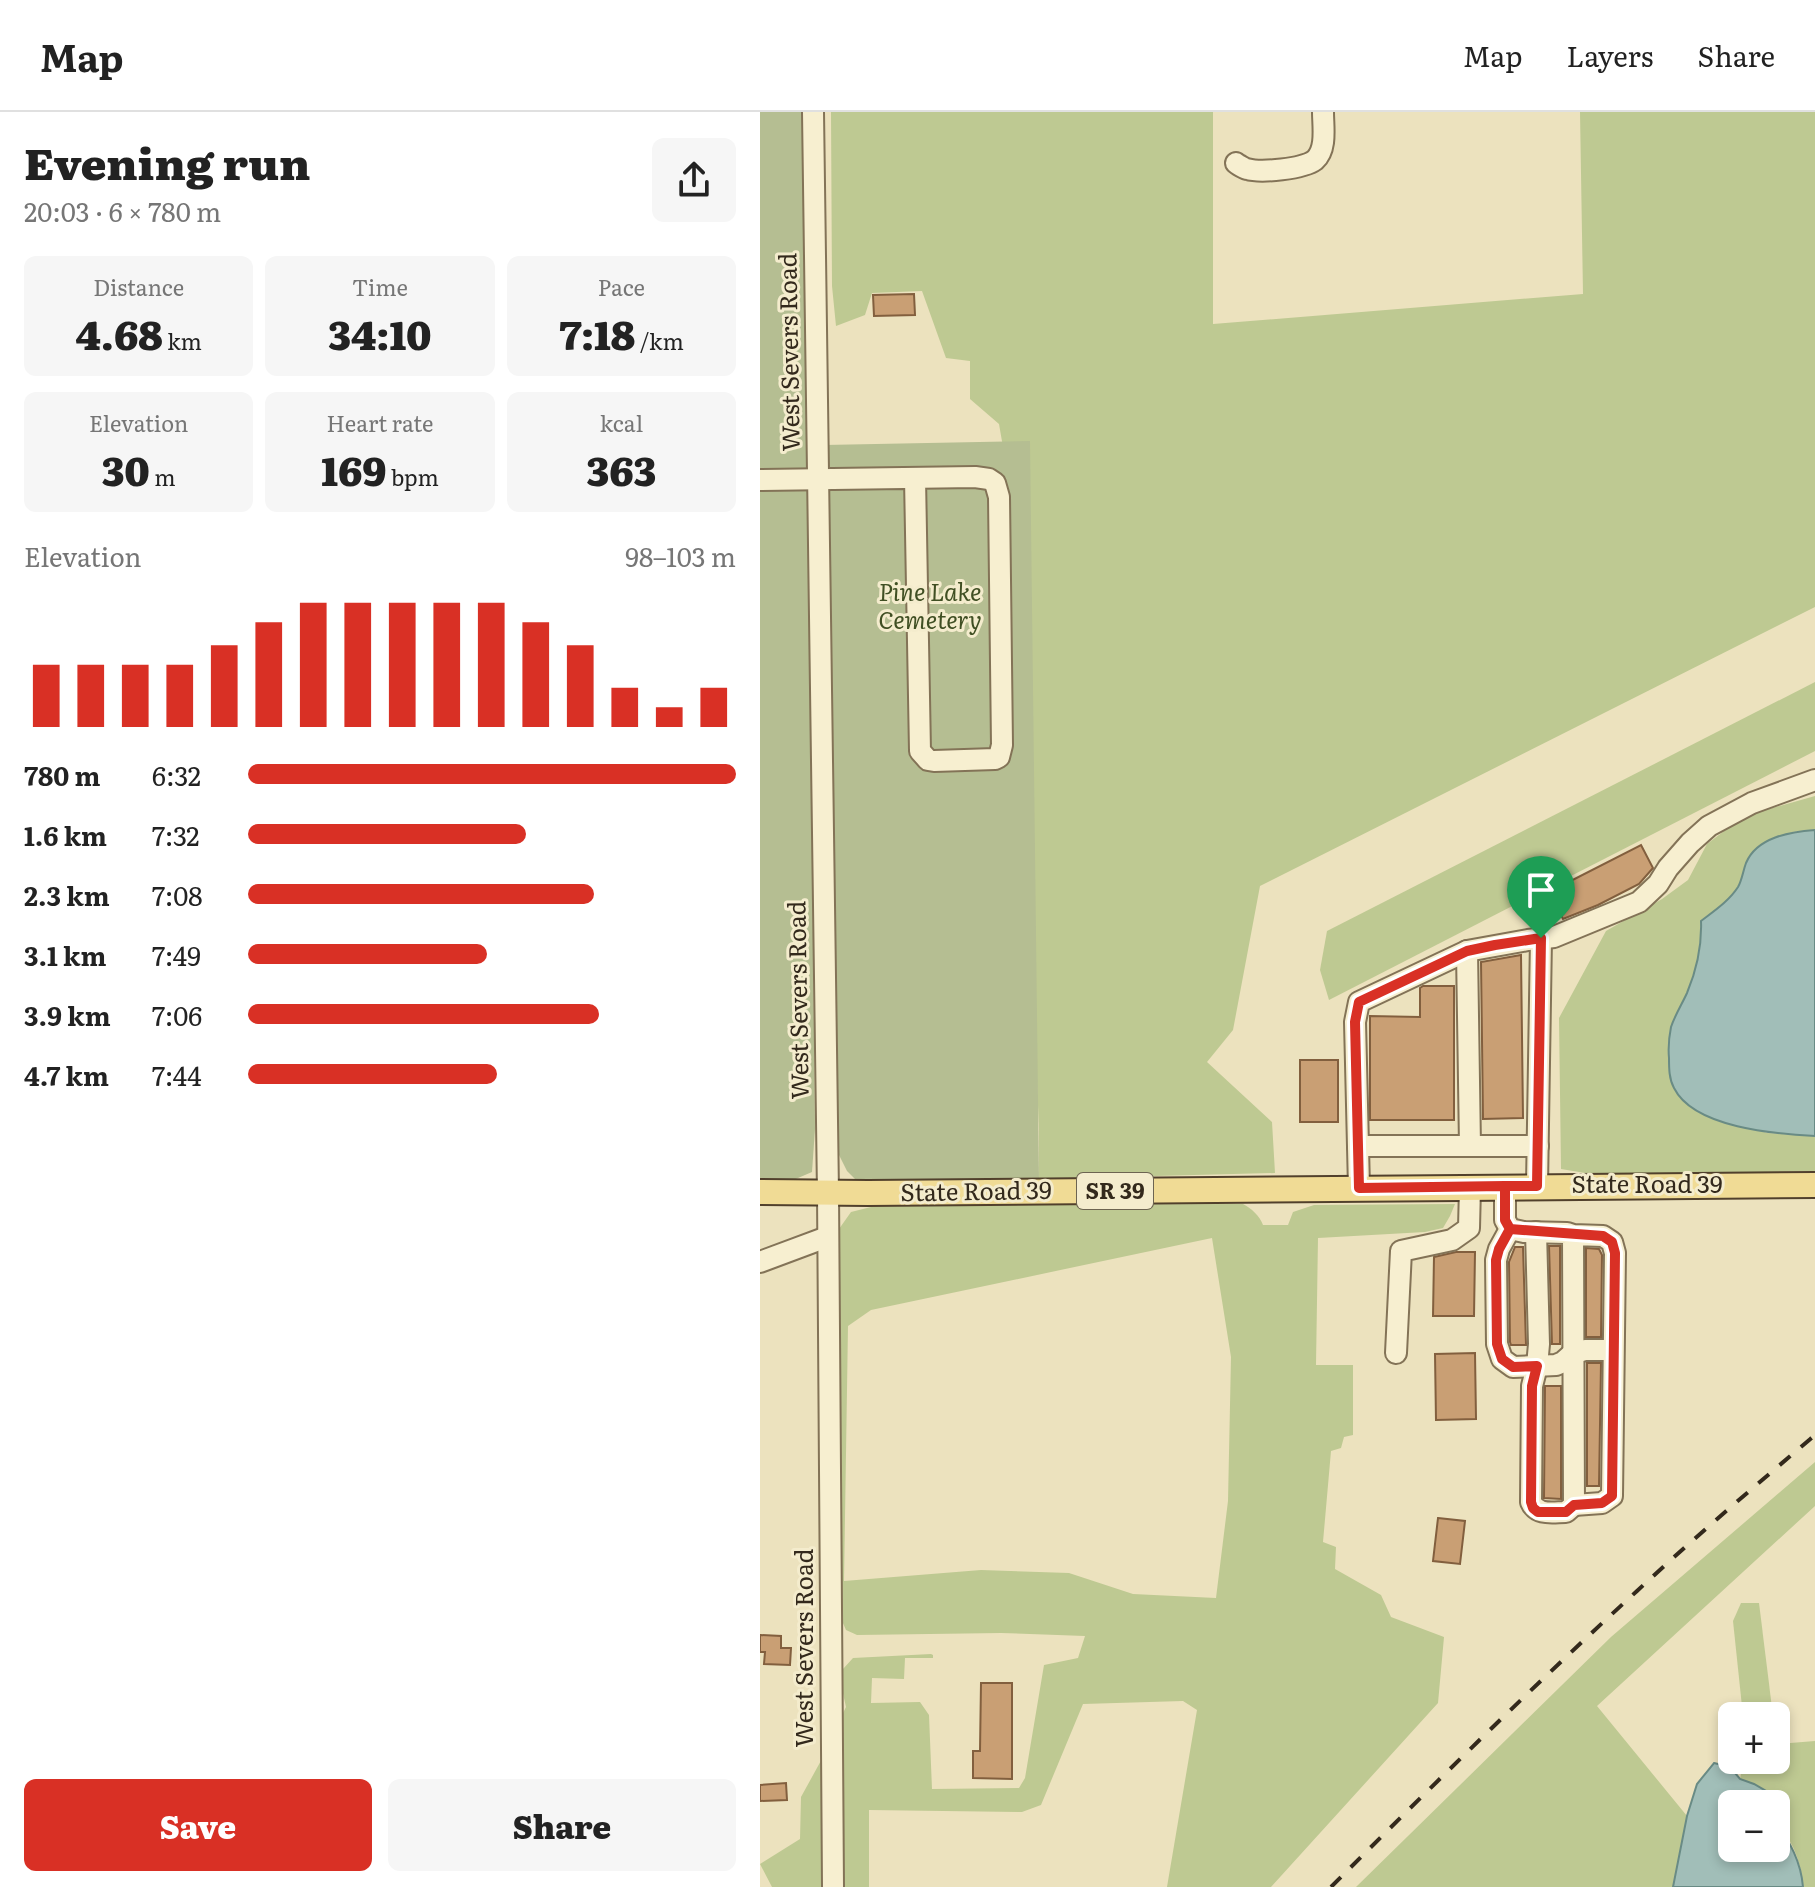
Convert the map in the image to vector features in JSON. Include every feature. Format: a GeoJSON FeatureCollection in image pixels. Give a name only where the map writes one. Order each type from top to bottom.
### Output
{"type":"FeatureCollection","features":[{"type":"Feature","properties":{"kind":"main road","name":"State Road 39"},"geometry":{"type":"LineString","coordinates":[[760,1192],[1815,1185]]}},
{"type":"Feature","properties":{"kind":"street","name":"West Severs Road"},"geometry":{"type":"LineString","coordinates":[[813,112],[828,1193],[833,1887]]}},
{"type":"Feature","properties":{"kind":"street"},"geometry":{"type":"LineString","coordinates":[[1236,163],[1246,169],[1279,170],[1315,160],[1323,145],[1323,112]]}},
{"type":"Feature","properties":{"kind":"street"},"geometry":{"type":"LineString","coordinates":[[760,480],[975,477],[989,479],[997,488],[1002,745],[999,757],[995,759],[934,761],[928,760],[920,751],[915,478]]}},
{"type":"Feature","properties":{"kind":"street"},"geometry":{"type":"LineString","coordinates":[[1359,1188],[1355,1022],[1359,1002],[1467,951],[1554,937],[1639,902],[1658,884],[1690,843],[1709,826],[1752,803],[1815,780]]}},
{"type":"Feature","properties":{"kind":"street"},"geometry":{"type":"LineString","coordinates":[[1537,1186],[1541,938]]}},
{"type":"Feature","properties":{"kind":"street"},"geometry":{"type":"LineString","coordinates":[[1467,951],[1470,1146]]}},
{"type":"Feature","properties":{"kind":"street"},"geometry":{"type":"LineString","coordinates":[[1358,1146],[1538,1146]]}},
{"type":"Feature","properties":{"kind":"street"},"geometry":{"type":"LineString","coordinates":[[1505,1186],[1505,1220],[1510,1229]]}},
{"type":"Feature","properties":{"kind":"street"},"geometry":{"type":"LineString","coordinates":[[1396,1353],[1401,1251],[1452,1240],[1469,1228],[1470,1187]]}},
{"type":"Feature","properties":{"kind":"street"},"geometry":{"type":"LineString","coordinates":[[1510,1229],[1603,1236],[1612,1242],[1615,1253],[1612,1496],[1602,1503],[1574,1505],[1566,1512],[1538,1512],[1531,1502],[1532,1386],[1539,1344],[1536,1232]]}},
{"type":"Feature","properties":{"kind":"street"},"geometry":{"type":"LineString","coordinates":[[1510,1229],[1496,1260],[1497,1344],[1502,1359],[1513,1367],[1556,1365],[1572,1354],[1585,1350],[1613,1350]]}},
{"type":"Feature","properties":{"kind":"street"},"geometry":{"type":"LineString","coordinates":[[1573,1235],[1574,1505]]}},
{"type":"Feature","properties":{"kind":"street"},"geometry":{"type":"LineString","coordinates":[[760,1262],[827,1237]]}},
{"type":"Feature","properties":{"kind":"green space","name":"Pine Lake Cemetery"},"geometry":{"type":"Polygon","coordinates":[[[760,112],[802,112],[815,1129],[812,1172],[791,1181],[760,1181],[760,112]]]}},
{"type":"Feature","properties":{"kind":"green space"},"geometry":{"type":"Polygon","coordinates":[[[831,112],[1213,112],[1213,324],[1583,294],[1580,112],[1815,112],[1815,607],[1260,886],[1233,1030],[1207,1062],[1272,1122],[1275,1173],[1039,1179],[1012,499],[999,424],[970,399],[970,361],[946,358],[922,291],[872,293],[865,315],[836,326],[832,286],[831,112]]]}},
{"type":"Feature","properties":{"kind":"green space","name":"Pine Lake Cemetery"},"geometry":{"type":"Polygon","coordinates":[[[1030,441],[1039,1179],[855,1179],[847,1171],[837,1151],[824,445],[1030,441]]]}},
{"type":"Feature","properties":{"kind":"green space"},"geometry":{"type":"Polygon","coordinates":[[[1815,682],[1815,751],[1329,1000],[1320,970],[1327,931],[1815,682]]]}},
{"type":"Feature","properties":{"kind":"green space"},"geometry":{"type":"Polygon","coordinates":[[[1815,796],[1815,830],[1792,832],[1746,862],[1739,886],[1723,905],[1701,921],[1697,964],[1672,1026],[1668,1045],[1669,1073],[1674,1089],[1688,1105],[1767,1133],[1815,1136],[1815,1171],[1597,1175],[1561,1169],[1559,1018],[1606,931],[1662,899],[1688,880],[1707,844],[1744,816],[1815,796]]]}},
{"type":"Feature","properties":{"kind":"green space"},"geometry":{"type":"Polygon","coordinates":[[[1243,1204],[1260,1218],[1263,1225],[1288,1225],[1293,1212],[1314,1205],[1455,1204],[1443,1228],[1425,1232],[1318,1238],[1316,1365],[1353,1365],[1353,1435],[1344,1437],[1341,1448],[1331,1451],[1323,1542],[1336,1547],[1335,1569],[1381,1595],[1391,1617],[1444,1637],[1438,1703],[1271,1887],[1167,1887],[1197,1710],[1183,1701],[1083,1704],[1041,1805],[1022,1812],[869,1810],[869,1887],[844,1887],[840,1719],[846,1707],[840,1680],[843,1669],[853,1658],[933,1655],[933,1658],[905,1658],[904,1679],[872,1678],[871,1703],[920,1702],[929,1715],[932,1789],[1019,1788],[1025,1778],[1044,1665],[1078,1658],[1085,1636],[1001,1633],[857,1635],[846,1630],[839,1614],[836,1252],[839,1229],[851,1212],[879,1205],[1243,1204]],[[1212,1238],[871,1310],[848,1326],[844,1581],[981,1570],[1069,1573],[1133,1594],[1216,1598],[1228,1501],[1231,1357],[1212,1238]]]}},
{"type":"Feature","properties":{"kind":"green space"},"geometry":{"type":"Polygon","coordinates":[[[1815,1462],[1815,1506],[1597,1706],[1687,1816],[1673,1887],[1356,1887],[1611,1637],[1815,1462]]]}},
{"type":"Feature","properties":{"kind":"green space"},"geometry":{"type":"Polygon","coordinates":[[[1741,1603],[1759,1603],[1771,1702],[1742,1702],[1733,1621],[1741,1603]]]}},
{"type":"Feature","properties":{"kind":"green space"},"geometry":{"type":"Polygon","coordinates":[[[1815,1741],[1815,1887],[1803,1887],[1797,1857],[1790,1842],[1790,1790],[1764,1790],[1740,1780],[1741,1774],[1790,1774],[1790,1743],[1815,1741]]]}},
{"type":"Feature","properties":{"kind":"green space"},"geometry":{"type":"Polygon","coordinates":[[[823,1757],[826,1887],[772,1887],[760,1864],[800,1839],[801,1797],[823,1757]]]}},
{"type":"Feature","properties":{"kind":"water"},"geometry":{"type":"Polygon","coordinates":[[[1815,830],[1815,1136],[1759,1130],[1717,1120],[1684,1101],[1672,1085],[1669,1070],[1671,1027],[1696,967],[1701,921],[1734,892],[1746,863],[1758,847],[1785,834],[1815,830]]]}},
{"type":"Feature","properties":{"kind":"water"},"geometry":{"type":"Polygon","coordinates":[[[1714,1763],[1718,1764],[1718,1774],[1736,1774],[1764,1790],[1718,1790],[1718,1862],[1790,1862],[1790,1845],[1800,1869],[1803,1887],[1673,1887],[1687,1816],[1697,1784],[1714,1763]]]}},
{"type":"Feature","properties":{"kind":"building"},"geometry":{"type":"Polygon","coordinates":[[[914,294],[915,315],[874,316],[873,295],[914,294]]]}},
{"type":"Feature","properties":{"kind":"building"},"geometry":{"type":"Polygon","coordinates":[[[1641,845],[1653,868],[1639,884],[1563,919],[1549,892],[1641,845]]]}},
{"type":"Feature","properties":{"kind":"building"},"geometry":{"type":"Polygon","coordinates":[[[1521,955],[1523,1118],[1483,1119],[1481,962],[1521,955]]]}},
{"type":"Feature","properties":{"kind":"building"},"geometry":{"type":"Polygon","coordinates":[[[1454,986],[1454,1120],[1370,1120],[1370,1016],[1420,1017],[1420,988],[1454,986]]]}},
{"type":"Feature","properties":{"kind":"building"},"geometry":{"type":"Polygon","coordinates":[[[1300,1060],[1338,1060],[1338,1122],[1300,1122],[1300,1060]]]}},
{"type":"Feature","properties":{"kind":"building"},"geometry":{"type":"Polygon","coordinates":[[[1549,1246],[1560,1246],[1560,1344],[1552,1344],[1549,1246]]]}},
{"type":"Feature","properties":{"kind":"building"},"geometry":{"type":"Polygon","coordinates":[[[1515,1247],[1523,1247],[1526,1345],[1511,1345],[1510,1342],[1509,1262],[1515,1247]]]}},
{"type":"Feature","properties":{"kind":"building"},"geometry":{"type":"Polygon","coordinates":[[[1586,1248],[1599,1249],[1602,1255],[1601,1337],[1586,1337],[1586,1248]]]}},
{"type":"Feature","properties":{"kind":"building"},"geometry":{"type":"Polygon","coordinates":[[[1475,1252],[1474,1316],[1433,1316],[1434,1257],[1475,1252]]]}},
{"type":"Feature","properties":{"kind":"building"},"geometry":{"type":"Polygon","coordinates":[[[1475,1353],[1476,1419],[1436,1420],[1435,1354],[1475,1353]]]}},
{"type":"Feature","properties":{"kind":"building"},"geometry":{"type":"Polygon","coordinates":[[[1587,1363],[1601,1363],[1599,1486],[1587,1486],[1587,1363]]]}},
{"type":"Feature","properties":{"kind":"building"},"geometry":{"type":"Polygon","coordinates":[[[1545,1386],[1561,1386],[1561,1499],[1544,1498],[1545,1386]]]}},
{"type":"Feature","properties":{"kind":"building"},"geometry":{"type":"Polygon","coordinates":[[[1438,1518],[1465,1521],[1460,1564],[1433,1561],[1438,1518]]]}},
{"type":"Feature","properties":{"kind":"building"},"geometry":{"type":"Polygon","coordinates":[[[760,1635],[781,1636],[781,1648],[791,1648],[790,1665],[764,1664],[765,1652],[760,1652],[760,1635]]]}},
{"type":"Feature","properties":{"kind":"building"},"geometry":{"type":"Polygon","coordinates":[[[981,1683],[1012,1683],[1012,1779],[973,1778],[973,1751],[980,1751],[981,1683]]]}},
{"type":"Feature","properties":{"kind":"building"},"geometry":{"type":"Polygon","coordinates":[[[786,1783],[787,1800],[760,1801],[760,1785],[786,1783]]]}},
{"type":"Feature","properties":{"kind":"railway"},"geometry":{"type":"LineString","coordinates":[[1331,1887],[1598,1627],[1815,1435]]}},
{"type":"Feature","properties":{"kind":"route"},"geometry":{"type":"LineString","coordinates":[[1541,938],[1467,951],[1359,1002],[1355,1022],[1359,1188],[1505,1186],[1505,1220],[1510,1229],[1603,1236],[1612,1242],[1615,1253],[1612,1496],[1602,1503],[1574,1505],[1566,1512],[1538,1512],[1533,1508],[1532,1386],[1537,1366],[1513,1367],[1502,1359],[1497,1344],[1496,1260],[1510,1229],[1505,1220],[1505,1186],[1537,1186],[1541,938]]}}]}
